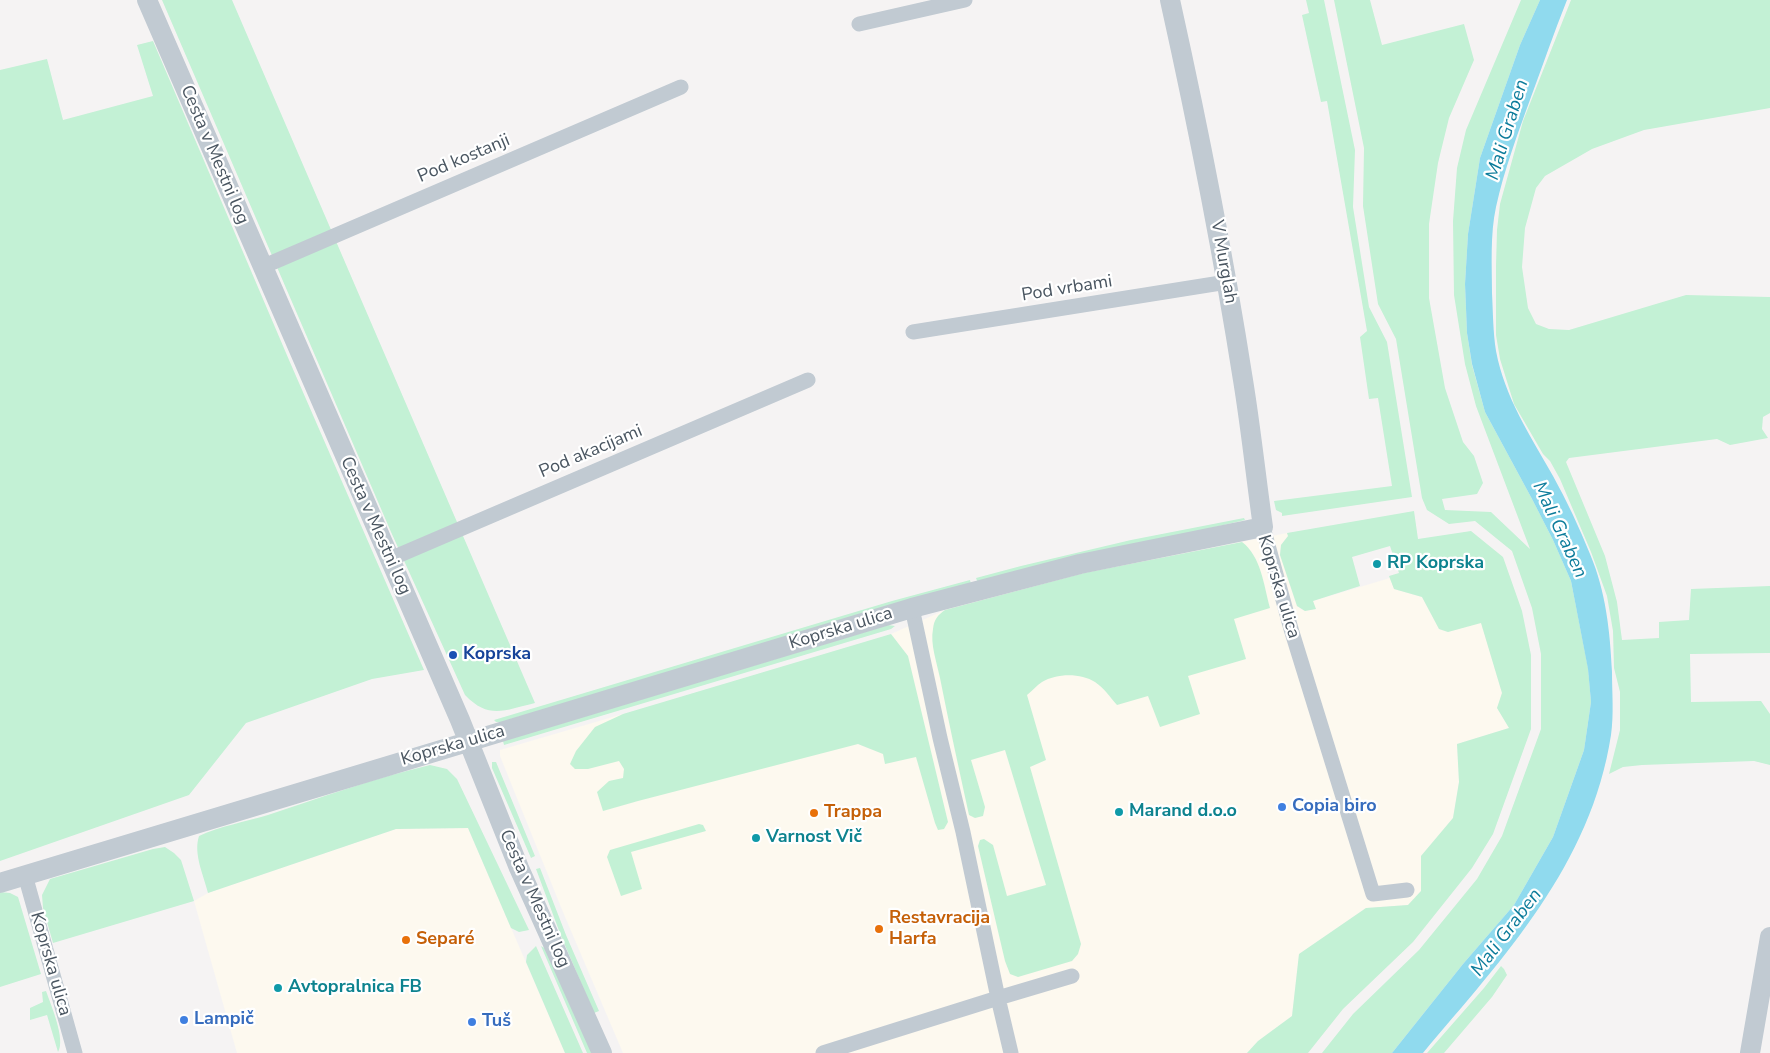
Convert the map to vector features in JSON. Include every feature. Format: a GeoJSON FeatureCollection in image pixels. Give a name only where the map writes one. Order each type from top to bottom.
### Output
{"type":"FeatureCollection","features":[{"type":"Feature","properties":{"kind":"street","name":"Cesta v Mestni log"},"geometry":{"type":"LineString","coordinates":[[147,0],[390,559],[468,741],[505,834],[602,1053]]}},
{"type":"Feature","properties":{"kind":"street"},"geometry":{"type":"LineString","coordinates":[[859,24],[965,0]]}},
{"type":"Feature","properties":{"kind":"street","name":"V Murglah"},"geometry":{"type":"LineString","coordinates":[[1170,0],[1188,80],[1227,282],[1244,382],[1263,527]]}},
{"type":"Feature","properties":{"kind":"street","name":"Pod kostanji"},"geometry":{"type":"LineString","coordinates":[[262,267],[681,87]]}},
{"type":"Feature","properties":{"kind":"street","name":"Pod vrbami"},"geometry":{"type":"LineString","coordinates":[[913,332],[1227,282]]}},
{"type":"Feature","properties":{"kind":"street","name":"Pod akacijami"},"geometry":{"type":"LineString","coordinates":[[390,559],[808,380]]}},
{"type":"Feature","properties":{"kind":"street","name":"Koprska ulica"},"geometry":{"type":"LineString","coordinates":[[0,883],[912,608],[1080,564],[1263,527],[1291,629],[1373,894],[1407,890]]}},
{"type":"Feature","properties":{"kind":"street"},"geometry":{"type":"LineString","coordinates":[[912,608],[1011,1053]]}},
{"type":"Feature","properties":{"kind":"street","name":"Koprska ulica"},"geometry":{"type":"LineString","coordinates":[[25,876],[75,1053]]}},
{"type":"Feature","properties":{"kind":"street"},"geometry":{"type":"LineString","coordinates":[[1750,1053],[1770,937]]}},
{"type":"Feature","properties":{"kind":"street"},"geometry":{"type":"LineString","coordinates":[[823,1053],[1072,976]]}},
{"type":"Feature","properties":{"kind":"shaded area"},"geometry":{"type":"Polygon","coordinates":[[[1287,533],[1288,536],[1281,545],[1280,555],[1297,606],[1305,611],[1315,609],[1313,601],[1390,578],[1394,589],[1422,597],[1439,629],[1448,632],[1481,622],[1502,693],[1497,708],[1509,728],[1457,744],[1459,782],[1453,818],[1421,856],[1421,891],[1408,905],[1366,908],[1299,954],[1292,1016],[1258,1041],[1247,1053],[623,1053],[563,912],[500,756],[500,750],[623,714],[858,744],[870,749],[908,656],[891,634],[945,610],[1084,573],[1287,533]]]}},
{"type":"Feature","properties":{"kind":"shaded area"},"geometry":{"type":"Polygon","coordinates":[[[468,828],[565,1053],[237,1053],[194,901],[208,893],[396,829],[468,828]]]}},
{"type":"Feature","properties":{"kind":"green space"},"geometry":{"type":"Polygon","coordinates":[[[162,0],[232,0],[535,703],[498,711],[482,708],[465,695],[391,532],[162,0]]]}},
{"type":"Feature","properties":{"kind":"green space"},"geometry":{"type":"Polygon","coordinates":[[[1306,0],[1324,0],[1355,150],[1353,207],[1369,307],[1387,342],[1412,497],[1282,516],[1282,513],[1276,510],[1274,501],[1392,486],[1378,398],[1369,399],[1360,337],[1367,331],[1327,101],[1321,102],[1302,15],[1309,13],[1306,0]]]}},
{"type":"Feature","properties":{"kind":"green space"},"geometry":{"type":"Polygon","coordinates":[[[1334,0],[1370,0],[1382,45],[1464,24],[1474,60],[1449,118],[1438,163],[1429,224],[1429,298],[1445,388],[1463,442],[1474,456],[1483,483],[1477,494],[1442,499],[1445,510],[1491,512],[1530,549],[1476,406],[1465,364],[1454,295],[1453,221],[1457,168],[1466,130],[1521,0],[1540,0],[1520,45],[1480,158],[1468,234],[1465,284],[1467,333],[1472,365],[1485,412],[1553,540],[1571,581],[1588,668],[1591,702],[1584,750],[1553,837],[1514,905],[1463,964],[1392,1053],[1322,1053],[1353,1014],[1419,950],[1477,879],[1502,836],[1541,729],[1541,654],[1532,608],[1512,551],[1475,521],[1449,524],[1427,510],[1422,498],[1396,339],[1378,304],[1363,206],[1364,148],[1334,0]]]}},
{"type":"Feature","properties":{"kind":"green space"},"geometry":{"type":"Polygon","coordinates":[[[1571,0],[1770,0],[1770,108],[1644,130],[1592,149],[1545,176],[1536,188],[1525,228],[1522,267],[1528,308],[1536,324],[1549,329],[1569,330],[1686,295],[1770,297],[1770,413],[1763,417],[1762,429],[1768,438],[1730,445],[1717,439],[1569,458],[1566,462],[1605,556],[1617,602],[1622,640],[1659,638],[1659,622],[1689,620],[1691,589],[1770,586],[1770,653],[1690,654],[1691,702],[1761,701],[1770,714],[1770,765],[1754,761],[1642,765],[1623,767],[1609,774],[1620,730],[1620,692],[1614,668],[1613,631],[1607,596],[1591,552],[1560,479],[1514,404],[1500,359],[1496,335],[1496,266],[1500,204],[1523,121],[1571,0]]]}},
{"type":"Feature","properties":{"kind":"green space"},"geometry":{"type":"Polygon","coordinates":[[[153,41],[424,670],[372,679],[246,723],[189,795],[0,861],[0,70],[47,59],[63,120],[153,96],[137,45],[153,41]]]}},
{"type":"Feature","properties":{"kind":"green space"},"geometry":{"type":"Polygon","coordinates":[[[1414,511],[1418,539],[1471,531],[1503,557],[1522,611],[1531,655],[1531,729],[1493,834],[1472,868],[1413,942],[1343,1009],[1308,1053],[1247,1053],[1258,1041],[1292,1016],[1299,954],[1366,908],[1408,905],[1421,891],[1421,856],[1453,818],[1459,782],[1457,744],[1509,728],[1497,708],[1502,693],[1481,623],[1448,632],[1439,629],[1422,597],[1394,589],[1389,576],[1399,573],[1390,546],[1352,557],[1360,586],[1313,601],[1316,609],[1305,611],[1297,606],[1280,555],[1281,545],[1288,536],[1287,533],[1414,511]]]}},
{"type":"Feature","properties":{"kind":"green space"},"geometry":{"type":"Polygon","coordinates":[[[1244,518],[1245,520],[978,583],[976,578],[1131,540],[1244,518]]]}},
{"type":"Feature","properties":{"kind":"green space"},"geometry":{"type":"Polygon","coordinates":[[[1242,542],[1254,555],[1258,563],[1270,608],[1234,619],[1246,659],[1188,676],[1200,714],[1160,727],[1148,696],[1117,705],[1095,682],[1083,677],[1069,675],[1048,679],[1040,683],[1027,695],[1046,760],[1030,767],[1081,944],[1078,954],[1072,961],[1018,977],[1010,974],[1005,961],[978,846],[980,840],[984,839],[993,845],[1007,896],[1046,885],[1005,750],[971,760],[985,807],[983,816],[975,818],[969,815],[933,647],[932,635],[935,620],[945,610],[1084,573],[1242,542]]]}},
{"type":"Feature","properties":{"kind":"green space"},"geometry":{"type":"Polygon","coordinates":[[[970,580],[971,584],[501,722],[494,720],[892,601],[970,580]]]}},
{"type":"Feature","properties":{"kind":"green space"},"geometry":{"type":"Polygon","coordinates":[[[888,625],[895,626],[891,629],[504,745],[503,741],[888,625]]]}},
{"type":"Feature","properties":{"kind":"green space"},"geometry":{"type":"Polygon","coordinates":[[[891,634],[908,656],[948,822],[944,829],[938,830],[935,823],[916,757],[885,764],[883,754],[858,744],[603,811],[597,792],[609,781],[623,778],[624,769],[619,761],[588,769],[575,769],[570,764],[576,751],[595,727],[623,714],[891,634]]]}},
{"type":"Feature","properties":{"kind":"green space"},"geometry":{"type":"Polygon","coordinates":[[[492,762],[496,762],[535,856],[531,858],[492,768],[492,762]]]}},
{"type":"Feature","properties":{"kind":"green space"},"geometry":{"type":"Polygon","coordinates":[[[430,765],[447,769],[457,779],[529,930],[519,932],[511,928],[468,828],[396,829],[208,893],[198,857],[199,836],[215,829],[268,815],[369,782],[430,765]]]}},
{"type":"Feature","properties":{"kind":"green space"},"geometry":{"type":"Polygon","coordinates":[[[699,824],[703,825],[706,831],[631,852],[642,889],[621,896],[607,857],[610,850],[699,824]]]}},
{"type":"Feature","properties":{"kind":"green space"},"geometry":{"type":"Polygon","coordinates":[[[165,847],[181,860],[194,901],[53,943],[43,908],[42,895],[50,879],[165,847]]]}},
{"type":"Feature","properties":{"kind":"green space"},"geometry":{"type":"Polygon","coordinates":[[[540,868],[566,935],[599,1011],[594,1013],[561,936],[536,869],[540,868]]]}},
{"type":"Feature","properties":{"kind":"green space"},"geometry":{"type":"Polygon","coordinates":[[[0,892],[10,893],[18,897],[41,974],[0,987],[0,892]]]}},
{"type":"Feature","properties":{"kind":"green space"},"geometry":{"type":"Polygon","coordinates":[[[536,946],[583,1053],[565,1053],[526,962],[527,955],[536,946]]]}},
{"type":"Feature","properties":{"kind":"green space"},"geometry":{"type":"Polygon","coordinates":[[[541,946],[546,949],[592,1053],[587,1053],[541,946]]]}},
{"type":"Feature","properties":{"kind":"green space"},"geometry":{"type":"Polygon","coordinates":[[[1501,966],[1507,975],[1492,997],[1444,1053],[1427,1053],[1484,988],[1501,966]]]}},
{"type":"Feature","properties":{"kind":"green space"},"geometry":{"type":"Polygon","coordinates":[[[46,991],[59,1031],[60,1047],[58,1052],[47,1015],[30,1020],[30,1008],[43,1002],[42,992],[46,991]]]}},
{"type":"Feature","properties":{"kind":"water","name":"Mali Graben"},"geometry":{"type":"Polygon","coordinates":[[[1540,0],[1567,0],[1516,138],[1496,207],[1492,250],[1494,337],[1505,385],[1527,431],[1568,505],[1590,554],[1600,583],[1606,612],[1611,657],[1613,711],[1611,735],[1601,782],[1585,826],[1564,867],[1540,907],[1484,981],[1423,1053],[1392,1053],[1463,964],[1514,905],[1553,837],[1584,750],[1591,702],[1588,669],[1571,581],[1553,540],[1485,412],[1472,364],[1467,333],[1465,284],[1468,234],[1480,158],[1520,45],[1540,0]]]}},
{"type":"Feature","properties":{"kind":"place","name":"RP Koprska"},"geometry":{"type":"Point","coordinates":[1377,564]}},
{"type":"Feature","properties":{"kind":"place","name":"Koprska"},"geometry":{"type":"Point","coordinates":[453,655]}},
{"type":"Feature","properties":{"kind":"place","name":"Copia biro"},"geometry":{"type":"Point","coordinates":[1282,807]}},
{"type":"Feature","properties":{"kind":"place","name":"Marand d.o.o"},"geometry":{"type":"Point","coordinates":[1119,812]}},
{"type":"Feature","properties":{"kind":"place","name":"Trappa"},"geometry":{"type":"Point","coordinates":[814,813]}},
{"type":"Feature","properties":{"kind":"place","name":"Varnost Vič"},"geometry":{"type":"Point","coordinates":[756,838]}},
{"type":"Feature","properties":{"kind":"place","name":"Restavracija Harfa"},"geometry":{"type":"Point","coordinates":[879,929]}},
{"type":"Feature","properties":{"kind":"place","name":"Separé"},"geometry":{"type":"Point","coordinates":[406,940]}},
{"type":"Feature","properties":{"kind":"place","name":"Avtopralnica FB"},"geometry":{"type":"Point","coordinates":[278,988]}},
{"type":"Feature","properties":{"kind":"place","name":"Lampič"},"geometry":{"type":"Point","coordinates":[184,1020]}},
{"type":"Feature","properties":{"kind":"place","name":"Tuš"},"geometry":{"type":"Point","coordinates":[472,1022]}}]}
